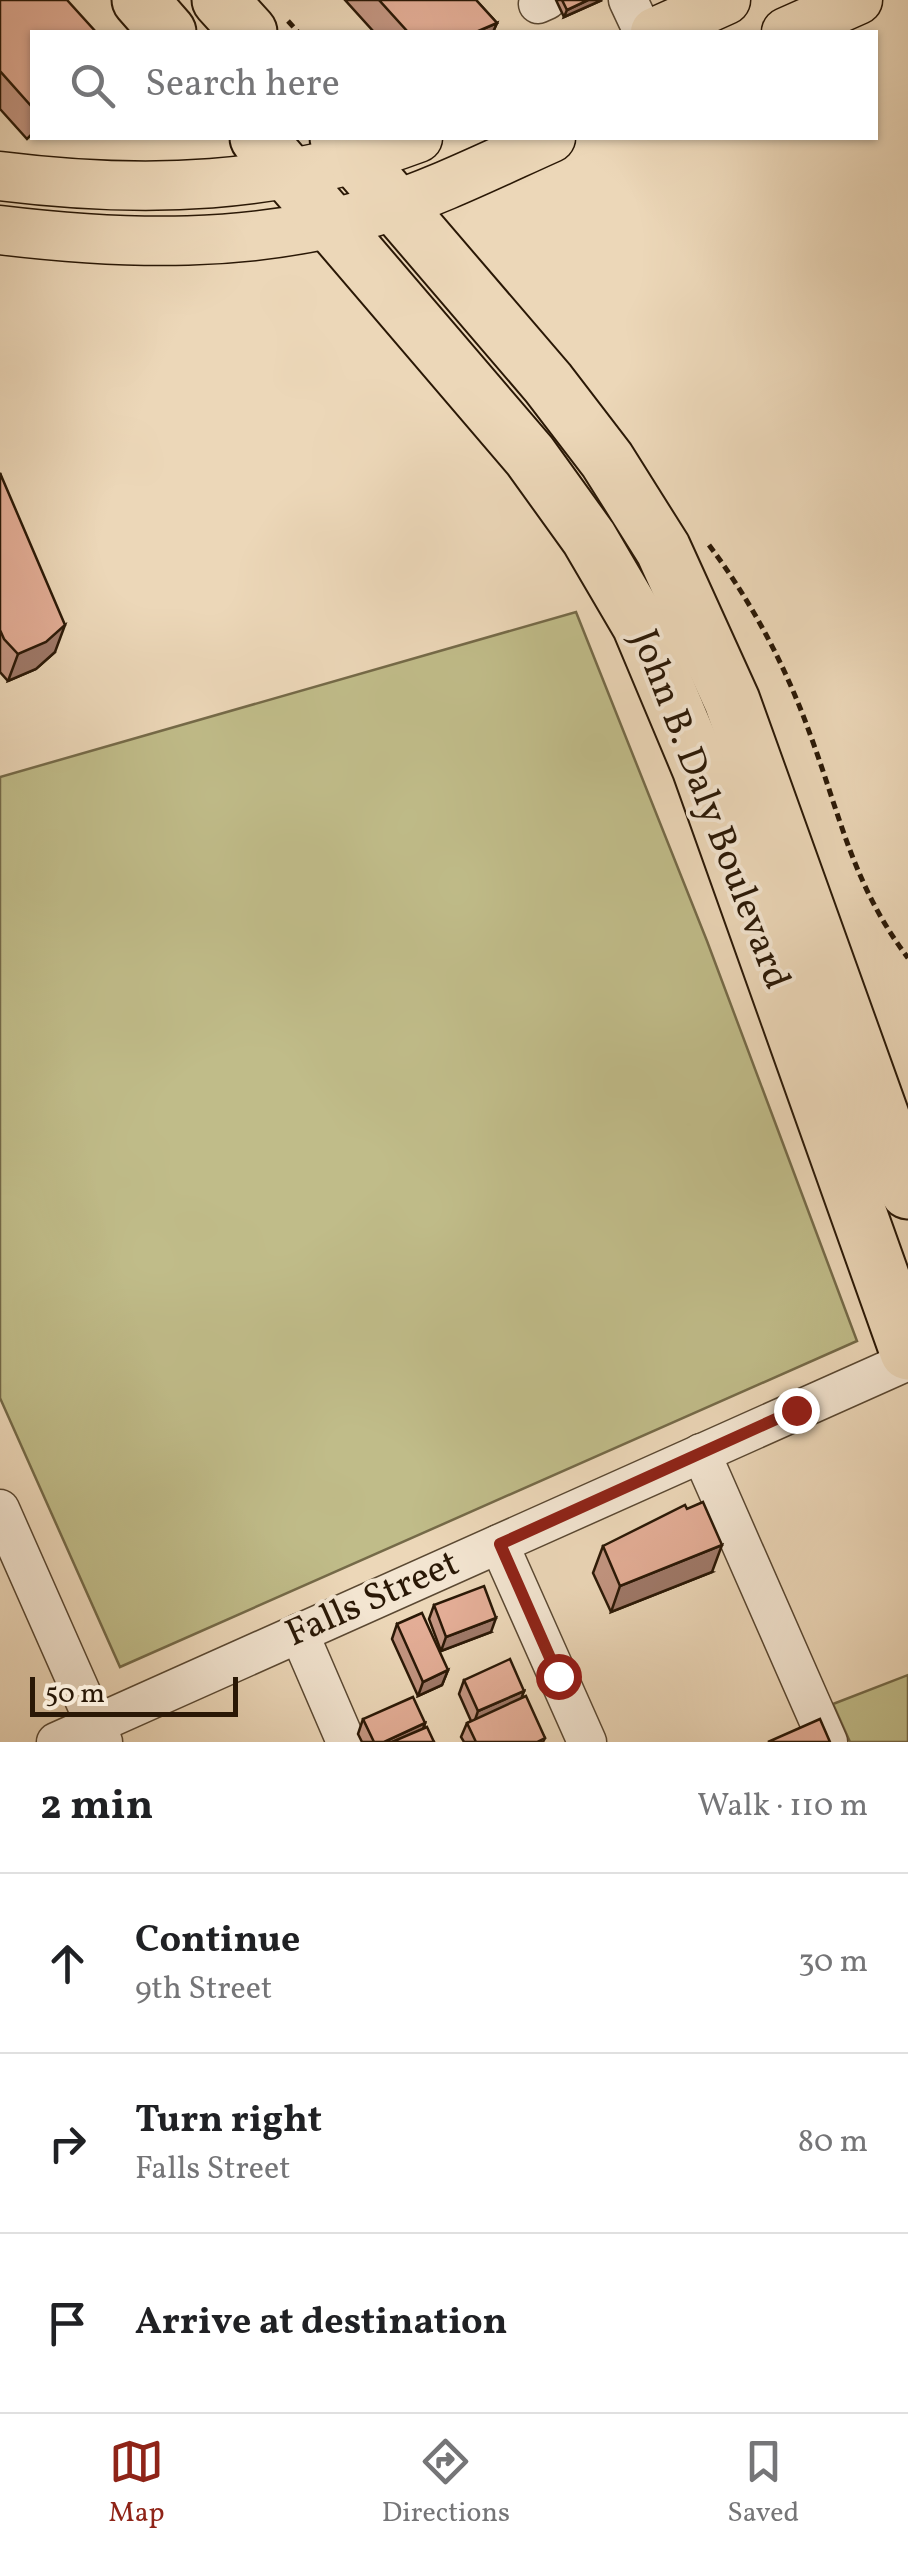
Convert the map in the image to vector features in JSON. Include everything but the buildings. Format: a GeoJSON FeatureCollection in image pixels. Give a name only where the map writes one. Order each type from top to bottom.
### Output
{"type":"FeatureCollection","features":[{"type":"Feature","properties":{"kind":"highway"},"geometry":{"type":"LineString","coordinates":[[140,0],[166,30]]}},
{"type":"Feature","properties":{"kind":"highway"},"geometry":{"type":"LineString","coordinates":[[220,0],[247,30]]}},
{"type":"Feature","properties":{"kind":"highway","name":"John B. Daly Boulevard"},"geometry":{"type":"LineString","coordinates":[[347,148],[539,372],[607,460],[686,594],[732,701],[908,1191]]}},
{"type":"Feature","properties":{"kind":"highway","name":"John B. Daly Boulevard"},"geometry":{"type":"LineString","coordinates":[[274,156],[530,456],[589,538],[640,626],[682,718],[908,1352]]}},
{"type":"Feature","properties":{"kind":"main road"},"geometry":{"type":"LineString","coordinates":[[659,30],[726,0]]}},
{"type":"Feature","properties":{"kind":"main road"},"geometry":{"type":"LineString","coordinates":[[790,30],[858,0]]}},
{"type":"Feature","properties":{"kind":"main road"},"geometry":{"type":"LineString","coordinates":[[0,176],[158,188],[274,156],[404,140]]}},
{"type":"Feature","properties":{"kind":"main road"},"geometry":{"type":"LineString","coordinates":[[0,230],[76,239],[179,242],[332,222],[394,205],[546,140]]}},
{"type":"Feature","properties":{"kind":"street"},"geometry":{"type":"LineString","coordinates":[[628,0],[642,30]]}},
{"type":"Feature","properties":{"kind":"street","name":"Falls Street"},"geometry":{"type":"LineString","coordinates":[[56,1742],[100,1733],[300,1633],[908,1360]]}},
{"type":"Feature","properties":{"kind":"street"},"geometry":{"type":"LineString","coordinates":[[701,1454],[828,1742]]}},
{"type":"Feature","properties":{"kind":"street"},"geometry":{"type":"LineString","coordinates":[[0,1509],[100,1733]]}},
{"type":"Feature","properties":{"kind":"street"},"geometry":{"type":"LineString","coordinates":[[500,1544],[587,1742]]}},
{"type":"Feature","properties":{"kind":"street"},"geometry":{"type":"LineString","coordinates":[[300,1633],[346,1742]]}},
{"type":"Feature","properties":{"kind":"path"},"geometry":{"type":"LineString","coordinates":[[701,535],[740,586],[787,679],[864,893],[908,958]]}},
{"type":"Feature","properties":{"kind":"shaded area"},"geometry":{"type":"Polygon","coordinates":[[[576,612],[707,941],[857,1341],[120,1667],[0,1398],[0,777],[576,612]]]}},
{"type":"Feature","properties":{"kind":"shaded area"},"geometry":{"type":"Polygon","coordinates":[[[908,1675],[908,1742],[850,1742],[833,1704],[908,1675]]]}},
{"type":"Feature","properties":{"kind":"route"},"geometry":{"type":"LineString","coordinates":[[558,1676],[500,1544],[796,1410]]}}]}
